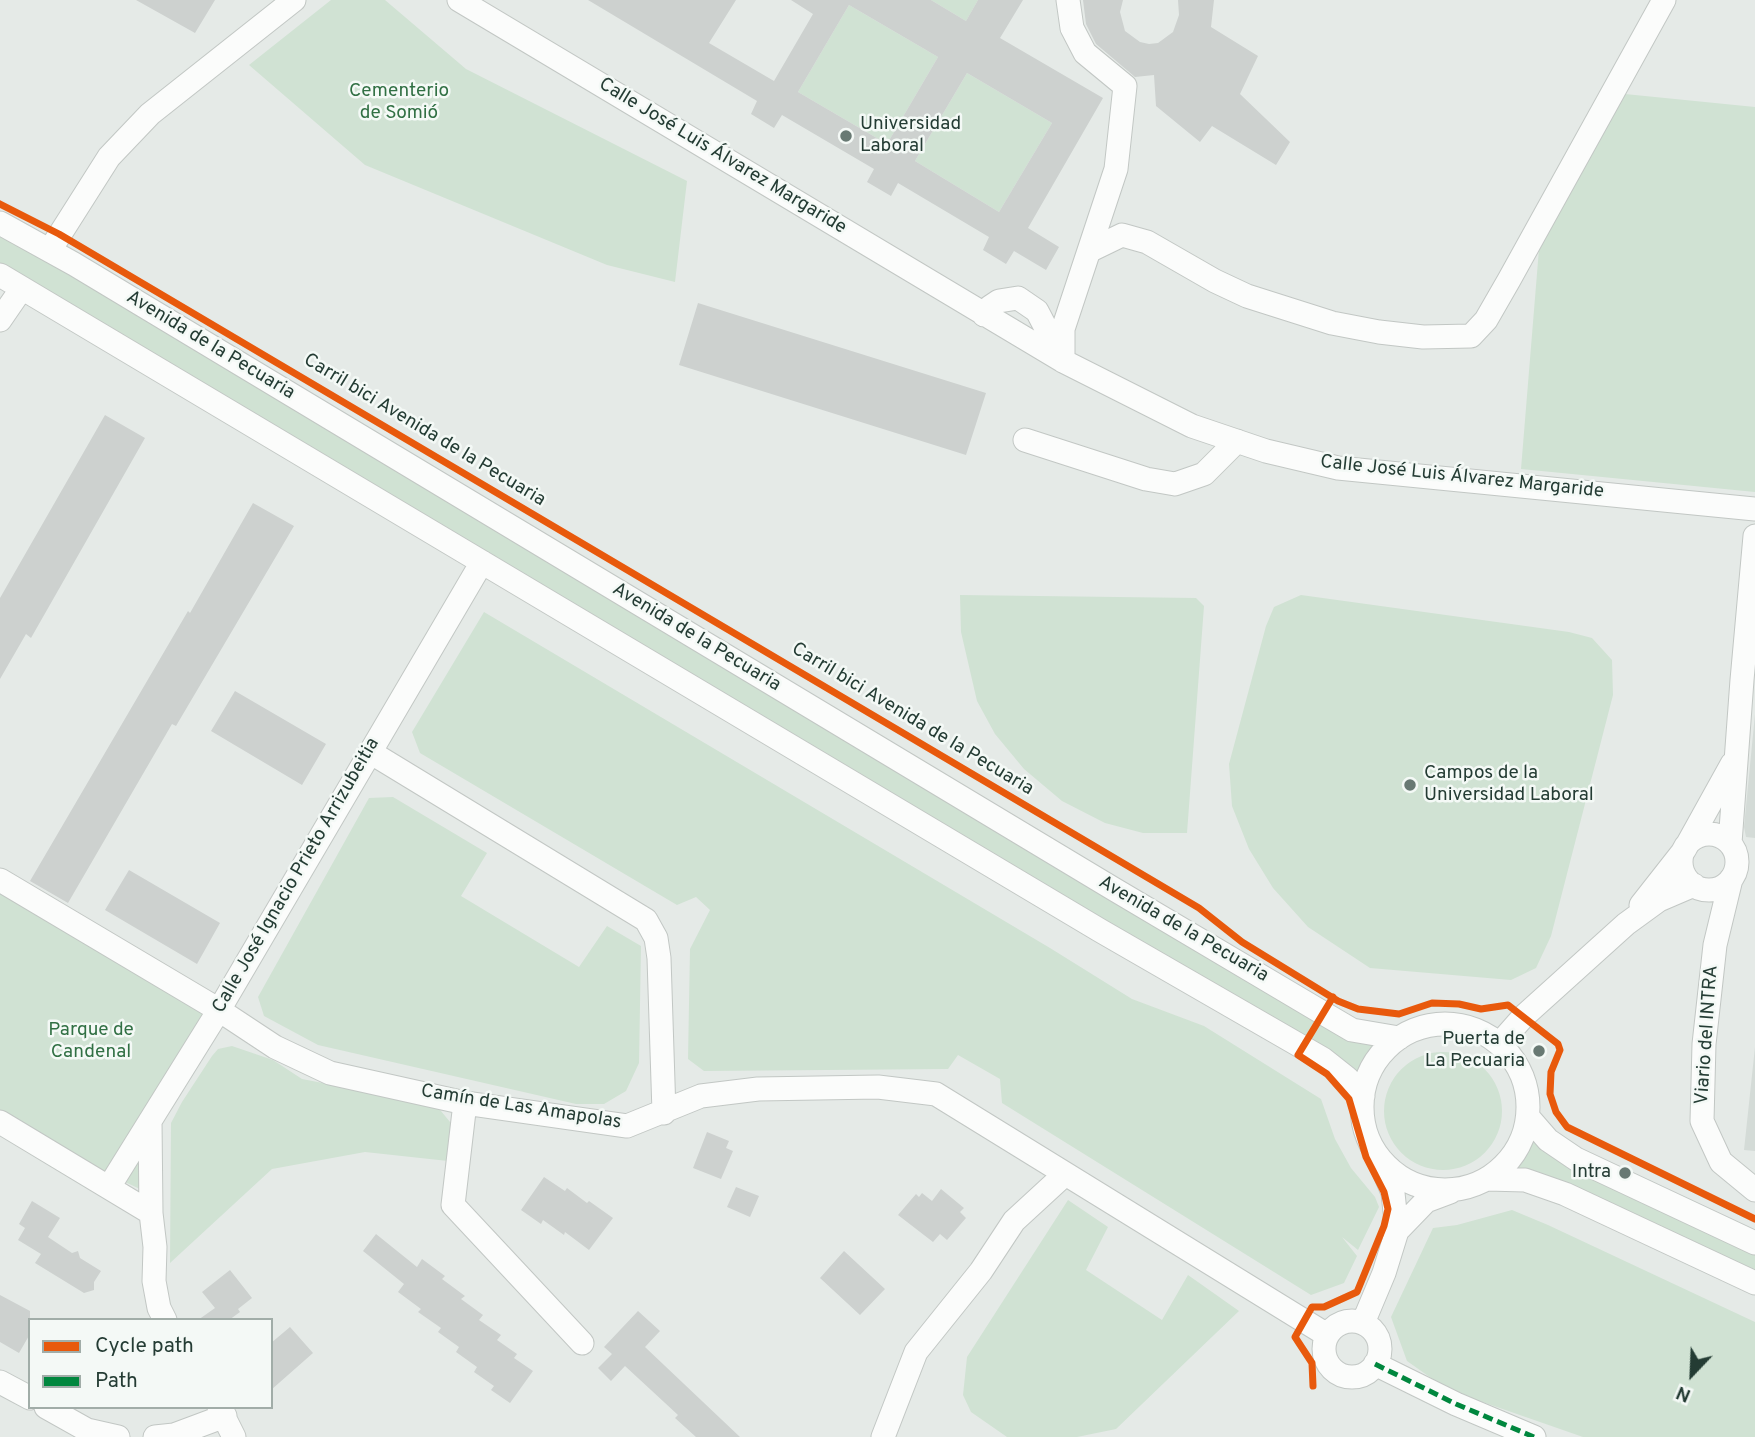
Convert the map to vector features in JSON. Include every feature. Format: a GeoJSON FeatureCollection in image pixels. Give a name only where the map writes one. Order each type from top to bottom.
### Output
{"type":"FeatureCollection","features":[{"type":"Feature","properties":{"kind":"street"},"geometry":{"type":"LineString","coordinates":[[50,250],[109,157],[149,114],[294,0]]}},
{"type":"Feature","properties":{"kind":"street","name":"Calle José Luis Álvarez Margaride"},"geometry":{"type":"LineString","coordinates":[[459,0],[1063,361],[1192,426],[1266,451],[1338,468],[1755,509]]}},
{"type":"Feature","properties":{"kind":"street"},"geometry":{"type":"LineString","coordinates":[[1063,361],[1063,329],[1116,169],[1125,86],[1085,53],[1072,28],[1068,0]]}},
{"type":"Feature","properties":{"kind":"street"},"geometry":{"type":"LineString","coordinates":[[1090,251],[1122,235],[1147,242],[1247,296],[1332,323],[1423,337],[1471,336],[1486,320],[1509,280],[1664,0]]}},
{"type":"Feature","properties":{"kind":"street","name":"Avenida de la Pecuaria"},"geometry":{"type":"LineString","coordinates":[[0,223],[50,250],[1352,1030],[1399,1038]]}},
{"type":"Feature","properties":{"kind":"street"},"geometry":{"type":"LineString","coordinates":[[0,275],[1101,931],[1323,1059],[1347,1078],[1363,1096]]}},
{"type":"Feature","properties":{"kind":"street"},"geometry":{"type":"LineString","coordinates":[[0,320],[22,288]]}},
{"type":"Feature","properties":{"kind":"street"},"geometry":{"type":"LineString","coordinates":[[1026,303],[1056,300],[1075,293]]}},
{"type":"Feature","properties":{"kind":"street"},"geometry":{"type":"LineString","coordinates":[[984,315],[999,301],[1018,298],[1037,311],[1063,361]]}},
{"type":"Feature","properties":{"kind":"street"},"geometry":{"type":"LineString","coordinates":[[1025,440],[1146,479],[1175,485],[1204,474],[1237,441]]}},
{"type":"Feature","properties":{"kind":"street"},"geometry":{"type":"LineString","coordinates":[[1715,944],[1737,861],[1731,844],[1755,536]]}},
{"type":"Feature","properties":{"kind":"street","name":"Calle José Ignacio Prieto Arrizubeitia"},"geometry":{"type":"LineString","coordinates":[[109,1187],[219,1010],[482,562]]}},
{"type":"Feature","properties":{"kind":"street"},"geometry":{"type":"LineString","coordinates":[[370,752],[646,920],[656,938],[659,958],[664,1113]]}},
{"type":"Feature","properties":{"kind":"street"},"geometry":{"type":"LineString","coordinates":[[1715,944],[1711,918],[1698,887],[1688,880],[1682,865],[1686,848],[1736,755]]}},
{"type":"Feature","properties":{"kind":"street"},"geometry":{"type":"LineString","coordinates":[[1626,924],[1692,840],[1707,834],[1755,850]]}},
{"type":"Feature","properties":{"kind":"street"},"geometry":{"type":"LineString","coordinates":[[1501,1042],[1524,1016],[1626,924],[1659,900],[1698,887],[1718,888],[1732,878],[1755,868]]}},
{"type":"Feature","properties":{"kind":"street","name":"Camín de Las Amapolas"},"geometry":{"type":"LineString","coordinates":[[0,880],[219,1010],[275,1047],[330,1073],[465,1103],[627,1126],[701,1096],[758,1089],[878,1087],[936,1094],[1327,1335]]}},
{"type":"Feature","properties":{"kind":"street","name":"Viario del INTRA"},"geometry":{"type":"LineString","coordinates":[[1715,944],[1704,1044],[1702,1121],[1721,1162],[1755,1190]]}},
{"type":"Feature","properties":{"kind":"street"},"geometry":{"type":"LineString","coordinates":[[1363,1323],[1384,1273],[1397,1231],[1393,1192],[1368,1134],[1363,1113],[1363,1096],[1369,1073],[1382,1051],[1399,1038],[1432,1026],[1461,1026],[1482,1031],[1501,1042],[1513,1060],[1526,1087],[1528,1116],[1521,1139],[1510,1160],[1487,1179]]}},
{"type":"Feature","properties":{"kind":"street"},"geometry":{"type":"LineString","coordinates":[[465,1103],[453,1205],[582,1343]]}},
{"type":"Feature","properties":{"kind":"street"},"geometry":{"type":"LineString","coordinates":[[1528,1116],[1548,1140],[1576,1160],[1755,1243]]}},
{"type":"Feature","properties":{"kind":"street"},"geometry":{"type":"LineString","coordinates":[[150,1120],[154,1281],[159,1308],[164,1318]]}},
{"type":"Feature","properties":{"kind":"street"},"geometry":{"type":"LineString","coordinates":[[0,1122],[151,1213]]}},
{"type":"Feature","properties":{"kind":"street"},"geometry":{"type":"LineString","coordinates":[[1377,1152],[1398,1177],[1432,1189],[1454,1190]]}},
{"type":"Feature","properties":{"kind":"street"},"geometry":{"type":"LineString","coordinates":[[883,1437],[916,1352],[981,1270],[1014,1221],[1064,1175]]}},
{"type":"Feature","properties":{"kind":"street"},"geometry":{"type":"LineString","coordinates":[[1397,1231],[1426,1201],[1487,1179],[1525,1180],[1565,1194],[1755,1283]]}},
{"type":"Feature","properties":{"kind":"street"},"geometry":{"type":"LineString","coordinates":[[1346,1321],[1363,1323],[1371,1328],[1380,1345],[1379,1355],[1369,1371],[1338,1382],[1324,1355],[1327,1335],[1337,1324],[1346,1321]]}},
{"type":"Feature","properties":{"kind":"street"},"geometry":{"type":"LineString","coordinates":[[1375,1364],[1456,1404],[1534,1437]]}},
{"type":"Feature","properties":{"kind":"street"},"geometry":{"type":"LineString","coordinates":[[0,1382],[28,1397]]}},
{"type":"Feature","properties":{"kind":"street"},"geometry":{"type":"LineString","coordinates":[[50,1409],[88,1430],[118,1437]]}},
{"type":"Feature","properties":{"kind":"street"},"geometry":{"type":"LineString","coordinates":[[155,1437],[174,1436],[222,1411],[234,1437]]}},
{"type":"Feature","properties":{"kind":"shaded area"},"geometry":{"type":"Polygon","coordinates":[[[1755,714],[1755,838],[1746,837],[1744,827],[1755,714]]]}},
{"type":"Feature","properties":{"kind":"shaded area"},"geometry":{"type":"Polygon","coordinates":[[[1755,1047],[1755,1151],[1744,1150],[1755,1047]]]}},
{"type":"Feature","properties":{"kind":"green space","name":"Cementerio de Somió"},"geometry":{"type":"Polygon","coordinates":[[[331,0],[385,0],[466,69],[687,181],[675,282],[607,265],[365,165],[249,65],[331,0]]]}},
{"type":"Feature","properties":{"kind":"green space"},"geometry":{"type":"Polygon","coordinates":[[[931,0],[978,0],[966,21],[931,0]]]}},
{"type":"Feature","properties":{"kind":"green space"},"geometry":{"type":"Polygon","coordinates":[[[849,5],[938,57],[887,144],[798,92],[849,5]]]}},
{"type":"Feature","properties":{"kind":"green space"},"geometry":{"type":"Polygon","coordinates":[[[967,73],[1052,123],[999,212],[915,161],[967,73]]]}},
{"type":"Feature","properties":{"kind":"green space"},"geometry":{"type":"Polygon","coordinates":[[[1625,94],[1755,107],[1755,492],[1521,469],[1539,249],[1625,94]]]}},
{"type":"Feature","properties":{"kind":"green space"},"geometry":{"type":"Polygon","coordinates":[[[0,223],[1323,1013],[1399,1038],[1382,1051],[1369,1073],[1363,1096],[0,275],[0,223]]]}},
{"type":"Feature","properties":{"kind":"green space"},"geometry":{"type":"Polygon","coordinates":[[[960,595],[1196,598],[1204,606],[1187,833],[1143,833],[1105,823],[1062,801],[1024,769],[995,734],[977,701],[961,632],[960,595]]]}},
{"type":"Feature","properties":{"kind":"green space","name":"Campos de la Universidad Laboral"},"geometry":{"type":"Polygon","coordinates":[[[1301,595],[1569,632],[1592,638],[1612,660],[1613,695],[1551,936],[1536,968],[1511,980],[1370,968],[1308,927],[1273,888],[1249,849],[1232,806],[1229,764],[1266,626],[1274,607],[1301,595]]]}},
{"type":"Feature","properties":{"kind":"green space"},"geometry":{"type":"Polygon","coordinates":[[[484,612],[1132,999],[1204,1026],[1321,1099],[1335,1139],[1351,1168],[1375,1197],[1379,1207],[1358,1250],[1342,1237],[1357,1256],[1344,1283],[1311,1295],[1002,1103],[1000,1079],[958,1055],[948,1069],[704,1071],[688,1059],[690,949],[710,910],[696,897],[677,905],[420,753],[412,732],[484,612]]]}},
{"type":"Feature","properties":{"kind":"green space"},"geometry":{"type":"Polygon","coordinates":[[[393,797],[487,853],[461,896],[579,967],[607,926],[641,946],[639,1063],[626,1091],[604,1104],[576,1104],[318,1045],[264,1016],[258,997],[369,798],[393,797]]]}},
{"type":"Feature","properties":{"kind":"green space","name":"Parque de Candenal"},"geometry":{"type":"Polygon","coordinates":[[[0,881],[219,1010],[109,1187],[0,1122],[0,881]]]}},
{"type":"Feature","properties":{"kind":"green space"},"geometry":{"type":"Polygon","coordinates":[[[232,1046],[273,1060],[302,1079],[436,1105],[455,1128],[448,1161],[365,1152],[272,1169],[170,1263],[171,1123],[212,1056],[218,1049],[232,1046]]]}},
{"type":"Feature","properties":{"kind":"green space"},"geometry":{"type":"Polygon","coordinates":[[[1443,1052],[1466,1056],[1485,1069],[1498,1088],[1502,1111],[1498,1134],[1485,1153],[1466,1166],[1443,1170],[1420,1166],[1401,1153],[1388,1134],[1384,1111],[1388,1088],[1401,1069],[1420,1056],[1443,1052]]]}},
{"type":"Feature","properties":{"kind":"green space"},"geometry":{"type":"Polygon","coordinates":[[[1528,1117],[1548,1140],[1755,1243],[1755,1283],[1565,1194],[1487,1179],[1510,1159],[1521,1139],[1528,1117]]]}},
{"type":"Feature","properties":{"kind":"green space"},"geometry":{"type":"Polygon","coordinates":[[[136,1156],[142,1157],[142,1190],[125,1182],[136,1156]]]}},
{"type":"Feature","properties":{"kind":"green space"},"geometry":{"type":"Polygon","coordinates":[[[1068,1200],[1108,1227],[1086,1270],[1162,1320],[1188,1275],[1239,1311],[1116,1429],[1077,1437],[1007,1437],[971,1412],[963,1395],[967,1357],[1068,1200]]]}},
{"type":"Feature","properties":{"kind":"green space"},"geometry":{"type":"Polygon","coordinates":[[[1512,1210],[1755,1322],[1755,1437],[1583,1437],[1448,1390],[1407,1361],[1391,1317],[1433,1228],[1457,1225],[1512,1210]]]}},
{"type":"Feature","properties":{"kind":"building"},"geometry":{"type":"Polygon","coordinates":[[[136,0],[215,0],[195,33],[136,0]]]}},
{"type":"Feature","properties":{"kind":"building","name":"Universidad Laboral"},"geometry":{"type":"Polygon","coordinates":[[[588,0],[736,0],[709,43],[774,81],[813,14],[791,0],[931,0],[966,21],[978,0],[1023,0],[1000,38],[1103,98],[1028,228],[1059,247],[1046,270],[1014,251],[1006,264],[983,250],[989,237],[898,183],[891,196],[867,182],[874,169],[782,115],[774,128],[751,114],[757,101],[588,0]],[[849,5],[798,92],[887,144],[938,57],[849,5]],[[967,73],[915,161],[999,212],[1052,123],[967,73]]]}},
{"type":"Feature","properties":{"kind":"building"},"geometry":{"type":"Polygon","coordinates":[[[1083,0],[1123,0],[1120,12],[1125,31],[1140,42],[1149,44],[1158,43],[1173,32],[1179,15],[1178,0],[1214,0],[1211,27],[1258,56],[1240,94],[1290,142],[1276,165],[1212,126],[1200,142],[1156,106],[1154,75],[1135,77],[1096,44],[1086,24],[1083,0]]]}},
{"type":"Feature","properties":{"kind":"building"},"geometry":{"type":"Polygon","coordinates":[[[698,303],[986,393],[966,455],[679,365],[698,303]]]}},
{"type":"Feature","properties":{"kind":"building"},"geometry":{"type":"Polygon","coordinates":[[[105,415],[145,438],[31,638],[26,634],[0,679],[0,598],[105,415]]]}},
{"type":"Feature","properties":{"kind":"building"},"geometry":{"type":"Polygon","coordinates":[[[253,503],[294,526],[176,726],[172,724],[68,903],[30,881],[253,503]]]}},
{"type":"Feature","properties":{"kind":"building"},"geometry":{"type":"Polygon","coordinates":[[[235,691],[326,744],[302,785],[211,731],[235,691]]]}},
{"type":"Feature","properties":{"kind":"building"},"geometry":{"type":"Polygon","coordinates":[[[129,870],[220,923],[197,964],[105,910],[129,870]]]}},
{"type":"Feature","properties":{"kind":"building"},"geometry":{"type":"Polygon","coordinates":[[[707,1132],[729,1141],[726,1148],[733,1151],[721,1179],[693,1168],[707,1132]]]}},
{"type":"Feature","properties":{"kind":"building"},"geometry":{"type":"Polygon","coordinates":[[[544,1177],[565,1191],[567,1188],[587,1203],[589,1201],[613,1218],[589,1250],[565,1232],[564,1235],[543,1220],[541,1224],[521,1210],[544,1177]]]}},
{"type":"Feature","properties":{"kind":"building"},"geometry":{"type":"Polygon","coordinates":[[[736,1187],[759,1196],[750,1217],[727,1207],[736,1187]]]}},
{"type":"Feature","properties":{"kind":"building"},"geometry":{"type":"Polygon","coordinates":[[[941,1189],[964,1208],[960,1212],[966,1218],[947,1240],[940,1234],[933,1242],[898,1215],[916,1194],[919,1197],[922,1193],[932,1201],[941,1189]]]}},
{"type":"Feature","properties":{"kind":"building"},"geometry":{"type":"Polygon","coordinates":[[[32,1201],[60,1218],[48,1237],[72,1253],[78,1251],[80,1258],[101,1271],[94,1282],[94,1290],[84,1293],[35,1263],[41,1254],[18,1240],[25,1228],[19,1224],[32,1201]]]}},
{"type":"Feature","properties":{"kind":"building"},"geometry":{"type":"Polygon","coordinates":[[[376,1234],[417,1267],[422,1259],[445,1276],[442,1279],[465,1296],[461,1299],[483,1315],[479,1320],[501,1335],[497,1340],[517,1354],[514,1358],[533,1371],[510,1403],[491,1390],[494,1386],[474,1372],[477,1367],[456,1352],[459,1347],[438,1332],[441,1328],[418,1312],[421,1309],[398,1292],[404,1284],[363,1251],[376,1234]]]}},
{"type":"Feature","properties":{"kind":"building"},"geometry":{"type":"Polygon","coordinates":[[[844,1251],[885,1289],[860,1315],[820,1278],[844,1251]]]}},
{"type":"Feature","properties":{"kind":"building"},"geometry":{"type":"Polygon","coordinates":[[[230,1270],[252,1298],[232,1318],[201,1318],[215,1308],[202,1292],[230,1270]]]}},
{"type":"Feature","properties":{"kind":"building"},"geometry":{"type":"Polygon","coordinates":[[[0,1295],[30,1311],[30,1318],[28,1337],[19,1353],[0,1342],[0,1295]]]}},
{"type":"Feature","properties":{"kind":"building"},"geometry":{"type":"Polygon","coordinates":[[[638,1311],[660,1331],[645,1347],[740,1437],[696,1437],[675,1418],[678,1415],[625,1366],[611,1381],[598,1368],[612,1354],[604,1347],[638,1311]]]}},
{"type":"Feature","properties":{"kind":"building"},"geometry":{"type":"Polygon","coordinates":[[[290,1327],[313,1353],[273,1388],[273,1341],[290,1327]]]}},
{"type":"Feature","properties":{"kind":"marked path"},"geometry":{"type":"LineString","coordinates":[[1375,1364],[1456,1404],[1534,1437]]}},
{"type":"Feature","properties":{"kind":"cycle path","name":"Carril bici Avenida de la Pecuaria"},"geometry":{"type":"LineString","coordinates":[[0,204],[59,234],[1199,908],[1242,942],[1338,1001],[1358,1009],[1399,1014],[1432,1003],[1459,1004],[1481,1009],[1508,1005],[1558,1044],[1560,1050],[1551,1072],[1550,1094],[1556,1112],[1567,1127],[1755,1219]]}},
{"type":"Feature","properties":{"kind":"cycle path"},"geometry":{"type":"LineString","coordinates":[[1313,1386],[1312,1363],[1295,1337],[1312,1307],[1324,1307],[1357,1292],[1384,1226],[1388,1209],[1384,1192],[1366,1157],[1349,1099],[1327,1074],[1298,1055],[1333,997]]}},
{"type":"Feature","properties":{"kind":"place","name":"Universidad Laboral"},"geometry":{"type":"Point","coordinates":[846,136]}},
{"type":"Feature","properties":{"kind":"place","name":"Campos de la Universidad Laboral"},"geometry":{"type":"Point","coordinates":[1410,785]}},
{"type":"Feature","properties":{"kind":"place","name":"Puerta de La Pecuaria"},"geometry":{"type":"Point","coordinates":[1539,1051]}},
{"type":"Feature","properties":{"kind":"place","name":"Intra"},"geometry":{"type":"Point","coordinates":[1625,1173]}}]}
